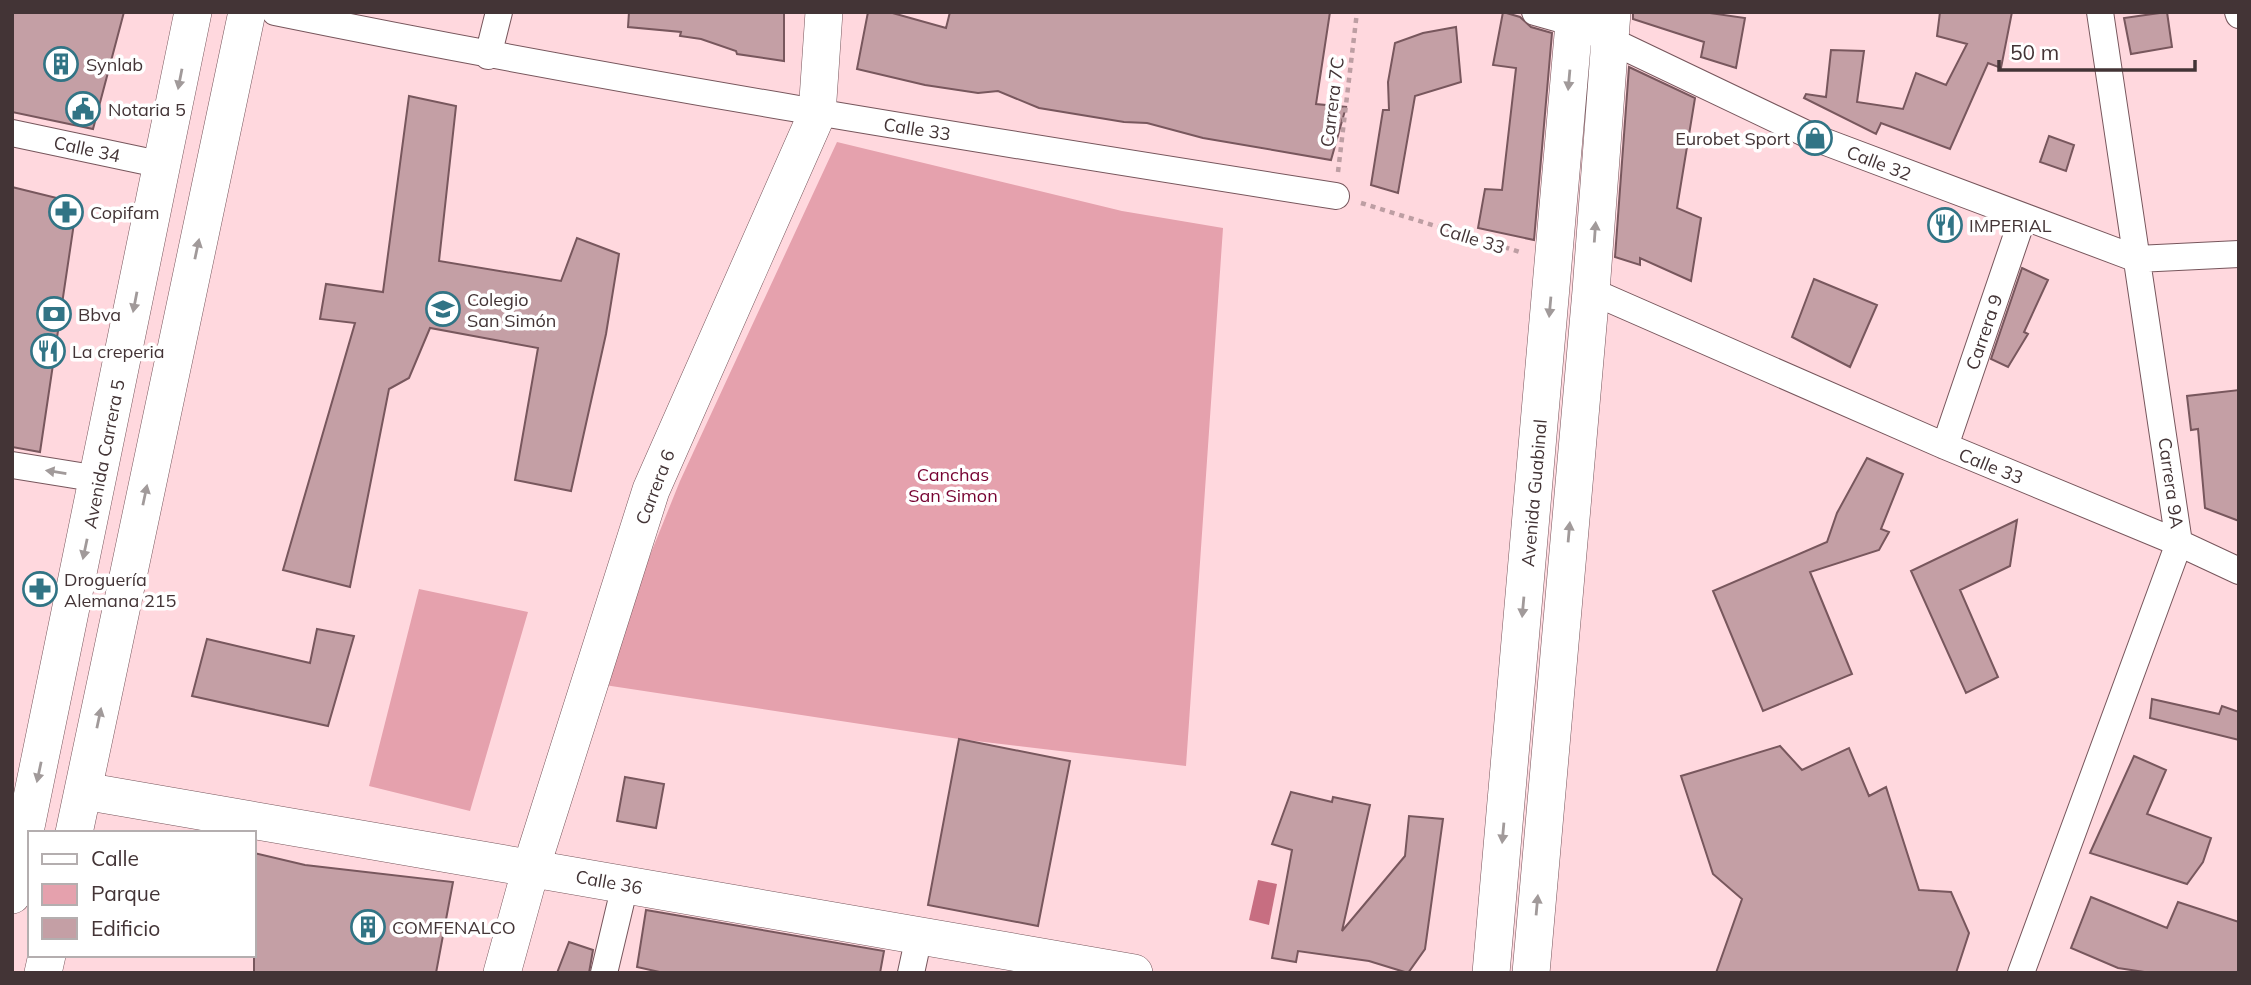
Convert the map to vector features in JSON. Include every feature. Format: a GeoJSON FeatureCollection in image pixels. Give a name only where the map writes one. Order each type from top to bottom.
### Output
{"type":"FeatureCollection","features":[{"type":"Feature","properties":{"kind":"main road","name":"Avenida Carrera 5"},"geometry":{"type":"LineString","coordinates":[[12,895],[21,813],[99,479],[193,12]]}},
{"type":"Feature","properties":{"kind":"main road"},"geometry":{"type":"LineString","coordinates":[[74,831],[247,12]]}},
{"type":"Feature","properties":{"kind":"main road","name":"Carrera 6"},"geometry":{"type":"LineString","coordinates":[[502,973],[531,868],[651,490],[817,114],[824,12]]}},
{"type":"Feature","properties":{"kind":"main road","name":"Avenida Guabinal"},"geometry":{"type":"LineString","coordinates":[[1491,973],[1574,18]]}},
{"type":"Feature","properties":{"kind":"main road"},"geometry":{"type":"LineString","coordinates":[[1531,973],[1591,291],[1610,27]]}},
{"type":"Feature","properties":{"kind":"main road","name":"Calle 36"},"geometry":{"type":"LineString","coordinates":[[84,791],[1134,973]]}},
{"type":"Feature","properties":{"kind":"street","name":"Calle 33"},"geometry":{"type":"LineString","coordinates":[[275,12],[488,56],[817,114],[1335,196]]}},
{"type":"Feature","properties":{"kind":"street"},"geometry":{"type":"LineString","coordinates":[[488,56],[499,12]]}},
{"type":"Feature","properties":{"kind":"street","name":"Calle 32"},"geometry":{"type":"LineString","coordinates":[[1535,12],[1610,27],[1815,138],[2137,259],[2239,254]]}},
{"type":"Feature","properties":{"kind":"street","name":"Carrera 9A"},"geometry":{"type":"LineString","coordinates":[[2029,971],[2179,543],[2100,12]]}},
{"type":"Feature","properties":{"kind":"street","name":"Calle 34"},"geometry":{"type":"LineString","coordinates":[[12,133],[163,165]]}},
{"type":"Feature","properties":{"kind":"street","name":"Carrera 9"},"geometry":{"type":"LineString","coordinates":[[1945,446],[2023,217]]}},
{"type":"Feature","properties":{"kind":"street","name":"Calle 33"},"geometry":{"type":"LineString","coordinates":[[1591,291],[2239,571]]}},
{"type":"Feature","properties":{"kind":"street"},"geometry":{"type":"LineString","coordinates":[[12,465],[99,479]]}},
{"type":"Feature","properties":{"kind":"street"},"geometry":{"type":"LineString","coordinates":[[604,973],[625,885]]}},
{"type":"Feature","properties":{"kind":"street"},"geometry":{"type":"LineString","coordinates":[[911,973],[919,936]]}},
{"type":"Feature","properties":{"kind":"path","name":"Carrera 7C"},"geometry":{"type":"LineString","coordinates":[[1335,196],[1357,12]]}},
{"type":"Feature","properties":{"kind":"path","name":"Calle 33"},"geometry":{"type":"LineString","coordinates":[[1335,196],[1554,263]]}},
{"type":"Feature","properties":{"kind":"green space","name":"Canchas San Simon"},"geometry":{"type":"Polygon","coordinates":[[[837,142],[1122,211],[1223,228],[1186,766],[959,739],[598,684],[680,481],[837,142]]]}},
{"type":"Feature","properties":{"kind":"green space"},"geometry":{"type":"Polygon","coordinates":[[[419,589],[528,612],[470,811],[369,786],[419,589]]]}},
{"type":"Feature","properties":{"kind":"shaded area"},"geometry":{"type":"Polygon","coordinates":[[[1258,880],[1277,884],[1269,925],[1249,920],[1258,880]]]}},
{"type":"Feature","properties":{"kind":"building","name":"Synlab"},"geometry":{"type":"Polygon","coordinates":[[[12,12],[124,12],[93,129],[12,112],[12,12]]]}},
{"type":"Feature","properties":{"kind":"building"},"geometry":{"type":"Polygon","coordinates":[[[629,12],[784,12],[784,61],[737,54],[736,51],[701,39],[680,36],[681,32],[628,27],[629,12]]]}},
{"type":"Feature","properties":{"kind":"building"},"geometry":{"type":"Polygon","coordinates":[[[868,12],[889,12],[946,28],[950,12],[1330,12],[1316,104],[1346,107],[1331,160],[1203,138],[1147,123],[1124,122],[1039,108],[998,91],[978,93],[925,85],[857,69],[868,12]]]}},
{"type":"Feature","properties":{"kind":"building"},"geometry":{"type":"Polygon","coordinates":[[[1503,12],[1520,17],[1531,27],[1552,33],[1534,240],[1478,228],[1485,189],[1502,190],[1516,68],[1493,65],[1503,12]]]}},
{"type":"Feature","properties":{"kind":"building"},"geometry":{"type":"Polygon","coordinates":[[[1633,12],[1703,12],[1745,18],[1736,68],[1701,57],[1704,42],[1633,19],[1633,12]]]}},
{"type":"Feature","properties":{"kind":"building"},"geometry":{"type":"Polygon","coordinates":[[[1940,12],[2012,12],[2001,68],[1988,63],[1950,149],[1881,123],[1876,134],[1804,98],[1806,94],[1826,97],[1831,50],[1864,51],[1857,102],[1903,109],[1916,73],[1946,85],[1967,44],[1937,36],[1940,12]]]}},
{"type":"Feature","properties":{"kind":"building"},"geometry":{"type":"Polygon","coordinates":[[[2167,12],[2172,47],[2131,54],[2124,18],[2167,12]]]}},
{"type":"Feature","properties":{"kind":"building"},"geometry":{"type":"Polygon","coordinates":[[[1456,27],[1461,82],[1415,96],[1398,193],[1371,185],[1383,110],[1389,110],[1388,82],[1395,43],[1423,33],[1456,27]]]}},
{"type":"Feature","properties":{"kind":"building"},"geometry":{"type":"Polygon","coordinates":[[[1629,67],[1695,98],[1677,208],[1701,218],[1691,281],[1640,258],[1640,265],[1615,257],[1629,67]]]}},
{"type":"Feature","properties":{"kind":"building"},"geometry":{"type":"Polygon","coordinates":[[[409,96],[456,106],[439,261],[561,281],[577,238],[619,254],[606,334],[571,491],[515,480],[538,348],[430,328],[409,378],[389,389],[350,587],[283,570],[355,323],[320,319],[326,284],[383,292],[409,96]]]}},
{"type":"Feature","properties":{"kind":"building"},"geometry":{"type":"Polygon","coordinates":[[[2049,136],[2074,145],[2066,171],[2040,162],[2049,136]]]}},
{"type":"Feature","properties":{"kind":"building"},"geometry":{"type":"Polygon","coordinates":[[[12,187],[77,203],[40,452],[12,447],[12,187]]]}},
{"type":"Feature","properties":{"kind":"building"},"geometry":{"type":"Polygon","coordinates":[[[2022,268],[2048,280],[2024,332],[2028,334],[2008,367],[1991,359],[2022,268]]]}},
{"type":"Feature","properties":{"kind":"building"},"geometry":{"type":"Polygon","coordinates":[[[1814,279],[1877,305],[1850,367],[1792,337],[1814,279]]]}},
{"type":"Feature","properties":{"kind":"building"},"geometry":{"type":"Polygon","coordinates":[[[2239,390],[2239,521],[2205,508],[2198,429],[2191,430],[2187,396],[2239,390]]]}},
{"type":"Feature","properties":{"kind":"building"},"geometry":{"type":"Polygon","coordinates":[[[1867,458],[1903,474],[1881,529],[1889,532],[1879,550],[1810,572],[1852,674],[1763,711],[1713,591],[1827,542],[1837,513],[1867,458]]]}},
{"type":"Feature","properties":{"kind":"building"},"geometry":{"type":"Polygon","coordinates":[[[2017,520],[2010,566],[1960,590],[1998,677],[1966,693],[1911,571],[2017,520]]]}},
{"type":"Feature","properties":{"kind":"building"},"geometry":{"type":"Polygon","coordinates":[[[317,629],[354,636],[328,726],[192,696],[207,639],[310,663],[317,629]]]}},
{"type":"Feature","properties":{"kind":"building"},"geometry":{"type":"Polygon","coordinates":[[[2152,699],[2219,714],[2222,706],[2239,712],[2239,740],[2150,718],[2152,699]]]}},
{"type":"Feature","properties":{"kind":"building"},"geometry":{"type":"Polygon","coordinates":[[[959,739],[1070,761],[1038,926],[928,905],[959,739]]]}},
{"type":"Feature","properties":{"kind":"building"},"geometry":{"type":"Polygon","coordinates":[[[1780,746],[1802,770],[1849,748],[1869,796],[1886,787],[1919,890],[1951,892],[1969,933],[1956,973],[1716,973],[1742,899],[1713,874],[1681,776],[1780,746]]]}},
{"type":"Feature","properties":{"kind":"building"},"geometry":{"type":"Polygon","coordinates":[[[2134,756],[2166,770],[2147,814],[2211,838],[2203,862],[2187,884],[2090,853],[2134,756]]]}},
{"type":"Feature","properties":{"kind":"building"},"geometry":{"type":"Polygon","coordinates":[[[625,777],[664,784],[656,828],[617,821],[625,777]]]}},
{"type":"Feature","properties":{"kind":"building"},"geometry":{"type":"Polygon","coordinates":[[[1291,792],[1332,802],[1333,797],[1370,805],[1342,931],[1405,856],[1409,816],[1443,819],[1425,949],[1408,973],[1369,961],[1298,951],[1296,962],[1272,958],[1292,850],[1272,844],[1291,792]]]}},
{"type":"Feature","properties":{"kind":"building","name":"COMFENALCO"},"geometry":{"type":"Polygon","coordinates":[[[256,853],[305,865],[453,882],[436,973],[254,973],[256,853]]]}},
{"type":"Feature","properties":{"kind":"building"},"geometry":{"type":"Polygon","coordinates":[[[2091,897],[2167,928],[2178,902],[2239,922],[2239,973],[2151,973],[2118,968],[2071,948],[2091,897]]]}},
{"type":"Feature","properties":{"kind":"building"},"geometry":{"type":"Polygon","coordinates":[[[646,910],[884,951],[880,973],[664,973],[637,967],[646,910]]]}},
{"type":"Feature","properties":{"kind":"building"},"geometry":{"type":"Polygon","coordinates":[[[569,942],[593,950],[589,973],[557,973],[569,942]]]}},
{"type":"Feature","properties":{"kind":"place","name":"Synlab"},"geometry":{"type":"Point","coordinates":[61,64]}},
{"type":"Feature","properties":{"kind":"place","name":"Notaria 5"},"geometry":{"type":"Point","coordinates":[83,109]}},
{"type":"Feature","properties":{"kind":"place","name":"Eurobet Sport"},"geometry":{"type":"Point","coordinates":[1815,138]}},
{"type":"Feature","properties":{"kind":"place","name":"Copifam"},"geometry":{"type":"Point","coordinates":[66,212]}},
{"type":"Feature","properties":{"kind":"place","name":"IMPERIAL"},"geometry":{"type":"Point","coordinates":[1945,225]}},
{"type":"Feature","properties":{"kind":"place","name":"Colegio San Simón"},"geometry":{"type":"Point","coordinates":[443,309]}},
{"type":"Feature","properties":{"kind":"place","name":"Bbva"},"geometry":{"type":"Point","coordinates":[54,314]}},
{"type":"Feature","properties":{"kind":"place","name":"La creperia"},"geometry":{"type":"Point","coordinates":[48,351]}},
{"type":"Feature","properties":{"kind":"place","name":"Droguería Alemana 215"},"geometry":{"type":"Point","coordinates":[40,589]}},
{"type":"Feature","properties":{"kind":"place","name":"COMFENALCO"},"geometry":{"type":"Point","coordinates":[368,927]}}]}
